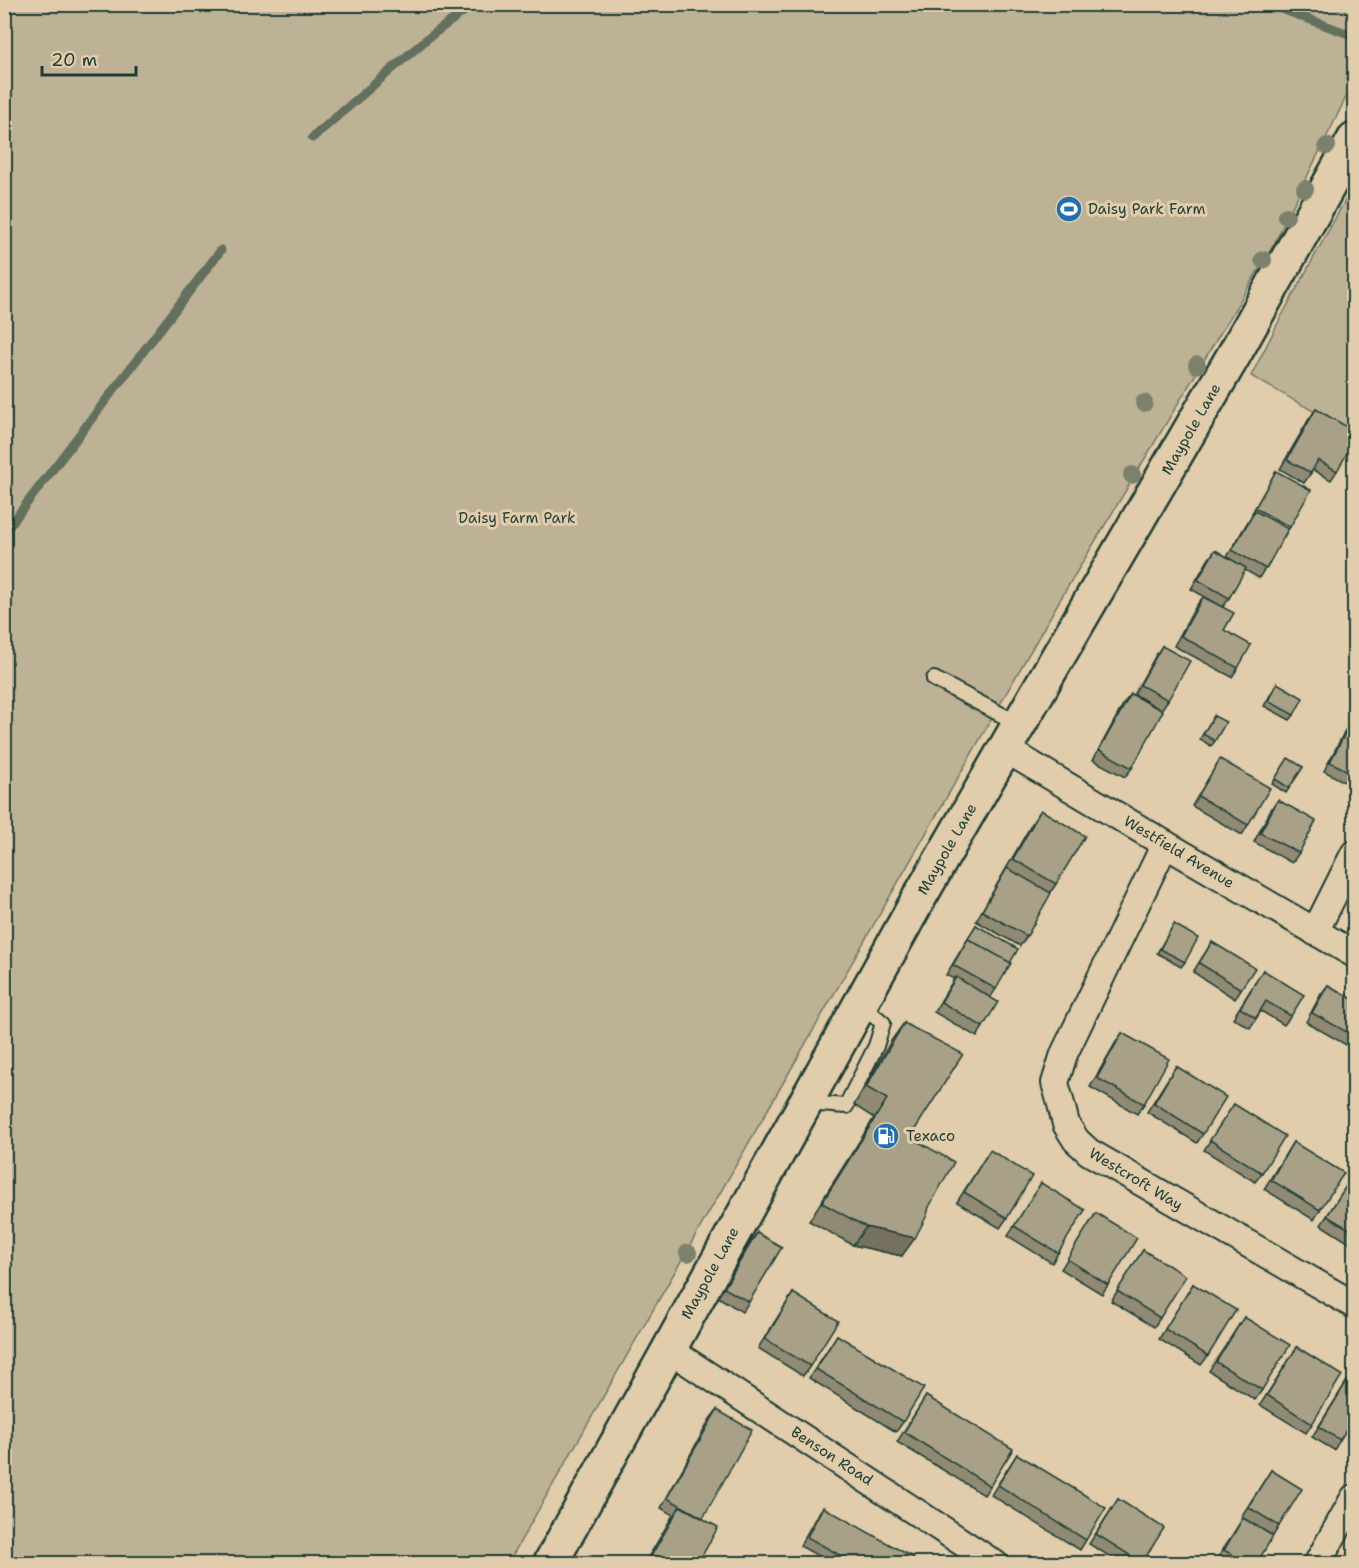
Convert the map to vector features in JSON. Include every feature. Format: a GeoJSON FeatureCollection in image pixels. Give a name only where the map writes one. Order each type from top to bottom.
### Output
{"type":"FeatureCollection","features":[{"type":"Feature","properties":{"kind":"street","name":"Maypole Lane"},"geometry":{"type":"LineString","coordinates":[[550,1563],[919,898],[1235,353],[1354,140]]}},
{"type":"Feature","properties":{"kind":"street","name":"Westfield Avenue"},"geometry":{"type":"LineString","coordinates":[[1012,736],[1165,844],[1354,954]]}},
{"type":"Feature","properties":{"kind":"street","name":"Westcroft Way"},"geometry":{"type":"LineString","coordinates":[[1165,844],[1064,1054],[1055,1083],[1066,1124],[1076,1140],[1089,1152],[1354,1305]]}},
{"type":"Feature","properties":{"kind":"street"},"geometry":{"type":"LineString","coordinates":[[1315,932],[1354,854]]}},
{"type":"Feature","properties":{"kind":"street","name":"Benson Road"},"geometry":{"type":"LineString","coordinates":[[668,1349],[996,1563]]}},
{"type":"Feature","properties":{"kind":"street"},"geometry":{"type":"LineString","coordinates":[[1317,1563],[1354,1498]]}},
{"type":"Feature","properties":{"kind":"lane"},"geometry":{"type":"LineString","coordinates":[[934,679],[1012,736]]}},
{"type":"Feature","properties":{"kind":"green space","name":"Daisy Farm Park"},"geometry":{"type":"Polygon","coordinates":[[[5,5],[1354,5],[1354,81],[1274,244],[1058,603],[508,1563],[16,1564],[5,1545],[5,5]]]}},
{"type":"Feature","properties":{"kind":"green space"},"geometry":{"type":"Polygon","coordinates":[[[1354,184],[1354,434],[1251,376],[1354,184]]]}},
{"type":"Feature","properties":{"kind":"building"},"geometry":{"type":"Polygon","coordinates":[[[1316,409],[1354,431],[1354,441],[1337,471],[1318,460],[1311,473],[1287,460],[1316,409]]]}},
{"type":"Feature","properties":{"kind":"building"},"geometry":{"type":"Polygon","coordinates":[[[1276,471],[1311,490],[1290,527],[1255,508],[1276,471]]]}},
{"type":"Feature","properties":{"kind":"building"},"geometry":{"type":"Polygon","coordinates":[[[1255,511],[1288,529],[1266,569],[1232,550],[1255,511]]]}},
{"type":"Feature","properties":{"kind":"building"},"geometry":{"type":"Polygon","coordinates":[[[1215,550],[1246,568],[1229,598],[1198,580],[1215,550]]]}},
{"type":"Feature","properties":{"kind":"building"},"geometry":{"type":"Polygon","coordinates":[[[1203,597],[1234,613],[1224,630],[1251,645],[1238,668],[1181,636],[1203,597]]]}},
{"type":"Feature","properties":{"kind":"building"},"geometry":{"type":"Polygon","coordinates":[[[1162,646],[1190,661],[1168,700],[1140,685],[1162,646]]]}},
{"type":"Feature","properties":{"kind":"building"},"geometry":{"type":"Polygon","coordinates":[[[1277,683],[1303,698],[1294,715],[1268,701],[1277,683]]]}},
{"type":"Feature","properties":{"kind":"building"},"geometry":{"type":"Polygon","coordinates":[[[1131,694],[1163,711],[1132,768],[1099,750],[1131,694]]]}},
{"type":"Feature","properties":{"kind":"building"},"geometry":{"type":"Polygon","coordinates":[[[1214,716],[1226,722],[1215,741],[1203,734],[1214,716]]]}},
{"type":"Feature","properties":{"kind":"building"},"geometry":{"type":"Polygon","coordinates":[[[1354,717],[1354,774],[1330,762],[1354,717]]]}},
{"type":"Feature","properties":{"kind":"building"},"geometry":{"type":"Polygon","coordinates":[[[1288,758],[1303,767],[1289,788],[1275,779],[1288,758]]]}},
{"type":"Feature","properties":{"kind":"building"},"geometry":{"type":"Polygon","coordinates":[[[1220,759],[1270,788],[1248,825],[1198,796],[1220,759]]]}},
{"type":"Feature","properties":{"kind":"building"},"geometry":{"type":"Polygon","coordinates":[[[1278,800],[1316,821],[1299,853],[1260,833],[1278,800]]]}},
{"type":"Feature","properties":{"kind":"building"},"geometry":{"type":"Polygon","coordinates":[[[1041,810],[1085,836],[1056,884],[1013,859],[1041,810]]]}},
{"type":"Feature","properties":{"kind":"building"},"geometry":{"type":"Polygon","coordinates":[[[1007,868],[1051,893],[1027,936],[982,911],[1007,868]]]}},
{"type":"Feature","properties":{"kind":"building"},"geometry":{"type":"Polygon","coordinates":[[[1174,924],[1198,938],[1185,962],[1160,949],[1174,924]]]}},
{"type":"Feature","properties":{"kind":"building"},"geometry":{"type":"Polygon","coordinates":[[[976,925],[1018,949],[1010,963],[968,939],[964,944],[976,925]]]}},
{"type":"Feature","properties":{"kind":"building"},"geometry":{"type":"Polygon","coordinates":[[[968,939],[1011,963],[996,989],[953,965],[968,939]]]}},
{"type":"Feature","properties":{"kind":"building"},"geometry":{"type":"Polygon","coordinates":[[[1212,942],[1255,968],[1241,989],[1199,963],[1212,942]]]}},
{"type":"Feature","properties":{"kind":"building"},"geometry":{"type":"Polygon","coordinates":[[[1263,970],[1304,995],[1291,1016],[1266,1001],[1256,1018],[1240,1008],[1263,970]]]}},
{"type":"Feature","properties":{"kind":"building"},"geometry":{"type":"Polygon","coordinates":[[[956,977],[998,1002],[983,1027],[941,1002],[956,977]]]}},
{"type":"Feature","properties":{"kind":"building"},"geometry":{"type":"Polygon","coordinates":[[[1328,985],[1354,1000],[1354,1036],[1312,1013],[1328,985]]]}},
{"type":"Feature","properties":{"kind":"building","name":"Texaco"},"geometry":{"type":"Polygon","coordinates":[[[904,1023],[963,1054],[910,1137],[954,1162],[915,1238],[866,1227],[822,1203],[887,1099],[866,1087],[904,1023]]]}},
{"type":"Feature","properties":{"kind":"building"},"geometry":{"type":"Polygon","coordinates":[[[1122,1033],[1169,1059],[1144,1104],[1097,1078],[1122,1033]]]}},
{"type":"Feature","properties":{"kind":"building"},"geometry":{"type":"Polygon","coordinates":[[[1176,1066],[1226,1097],[1203,1134],[1154,1103],[1176,1066]]]}},
{"type":"Feature","properties":{"kind":"building"},"geometry":{"type":"Polygon","coordinates":[[[1234,1104],[1285,1136],[1262,1173],[1210,1140],[1234,1104]]]}},
{"type":"Feature","properties":{"kind":"building"},"geometry":{"type":"Polygon","coordinates":[[[1293,1142],[1344,1173],[1320,1210],[1271,1180],[1293,1142]]]}},
{"type":"Feature","properties":{"kind":"building"},"geometry":{"type":"Polygon","coordinates":[[[990,1150],[1032,1176],[1007,1218],[964,1192],[990,1150]]]}},
{"type":"Feature","properties":{"kind":"building"},"geometry":{"type":"Polygon","coordinates":[[[1041,1183],[1085,1210],[1058,1253],[1014,1226],[1041,1183]]]}},
{"type":"Feature","properties":{"kind":"building"},"geometry":{"type":"Polygon","coordinates":[[[1348,1183],[1354,1187],[1354,1232],[1327,1216],[1348,1183]]]}},
{"type":"Feature","properties":{"kind":"building"},"geometry":{"type":"Polygon","coordinates":[[[1096,1213],[1137,1238],[1108,1285],[1067,1259],[1096,1213]]]}},
{"type":"Feature","properties":{"kind":"building"},"geometry":{"type":"Polygon","coordinates":[[[757,1233],[782,1247],[749,1302],[724,1288],[757,1233]]]}},
{"type":"Feature","properties":{"kind":"building"},"geometry":{"type":"Polygon","coordinates":[[[1143,1250],[1186,1276],[1160,1318],[1117,1291],[1143,1250]]]}},
{"type":"Feature","properties":{"kind":"building"},"geometry":{"type":"Polygon","coordinates":[[[1193,1284],[1236,1310],[1208,1356],[1165,1329],[1193,1284]]]}},
{"type":"Feature","properties":{"kind":"building"},"geometry":{"type":"Polygon","coordinates":[[[793,1293],[838,1321],[810,1366],[765,1339],[793,1293]]]}},
{"type":"Feature","properties":{"kind":"building"},"geometry":{"type":"Polygon","coordinates":[[[1244,1317],[1290,1345],[1262,1390],[1216,1362],[1244,1317]]]}},
{"type":"Feature","properties":{"kind":"building"},"geometry":{"type":"Polygon","coordinates":[[[837,1335],[924,1388],[903,1422],[816,1369],[837,1335]]]}},
{"type":"Feature","properties":{"kind":"building"},"geometry":{"type":"Polygon","coordinates":[[[1297,1347],[1342,1375],[1312,1424],[1267,1395],[1297,1347]]]}},
{"type":"Feature","properties":{"kind":"building"},"geometry":{"type":"Polygon","coordinates":[[[1347,1381],[1354,1385],[1354,1417],[1340,1440],[1319,1427],[1347,1381]]]}},
{"type":"Feature","properties":{"kind":"building"},"geometry":{"type":"Polygon","coordinates":[[[926,1396],[1013,1449],[990,1486],[904,1432],[926,1396]]]}},
{"type":"Feature","properties":{"kind":"building"},"geometry":{"type":"Polygon","coordinates":[[[717,1410],[752,1430],[703,1518],[667,1498],[717,1410]]]}},
{"type":"Feature","properties":{"kind":"building"},"geometry":{"type":"Polygon","coordinates":[[[1017,1454],[1106,1508],[1086,1540],[998,1485],[1017,1454]]]}},
{"type":"Feature","properties":{"kind":"building"},"geometry":{"type":"Polygon","coordinates":[[[1271,1470],[1302,1489],[1279,1526],[1248,1507],[1271,1470]]]}},
{"type":"Feature","properties":{"kind":"building"},"geometry":{"type":"Polygon","coordinates":[[[1118,1499],[1164,1528],[1142,1563],[1096,1534],[1118,1499]]]}},
{"type":"Feature","properties":{"kind":"building"},"geometry":{"type":"Polygon","coordinates":[[[680,1506],[718,1527],[698,1563],[647,1563],[680,1506]]]}},
{"type":"Feature","properties":{"kind":"building"},"geometry":{"type":"Polygon","coordinates":[[[823,1507],[914,1558],[911,1563],[854,1563],[807,1537],[823,1507]]]}},
{"type":"Feature","properties":{"kind":"building"},"geometry":{"type":"Polygon","coordinates":[[[1243,1518],[1273,1536],[1257,1563],[1246,1563],[1224,1550],[1243,1518]]]}},
{"type":"Feature","properties":{"kind":"waterway"},"geometry":{"type":"LineString","coordinates":[[312,138],[428,38],[474,4]]}},
{"type":"Feature","properties":{"kind":"waterway"},"geometry":{"type":"LineString","coordinates":[[1268,4],[1354,36]]}},
{"type":"Feature","properties":{"kind":"waterway"},"geometry":{"type":"LineString","coordinates":[[4,533],[221,250]]}},
{"type":"Feature","properties":{"kind":"place","name":"Daisy Park Farm"},"geometry":{"type":"Point","coordinates":[1069,209]}},
{"type":"Feature","properties":{"kind":"place","name":"Texaco"},"geometry":{"type":"Point","coordinates":[886,1136]}}]}
